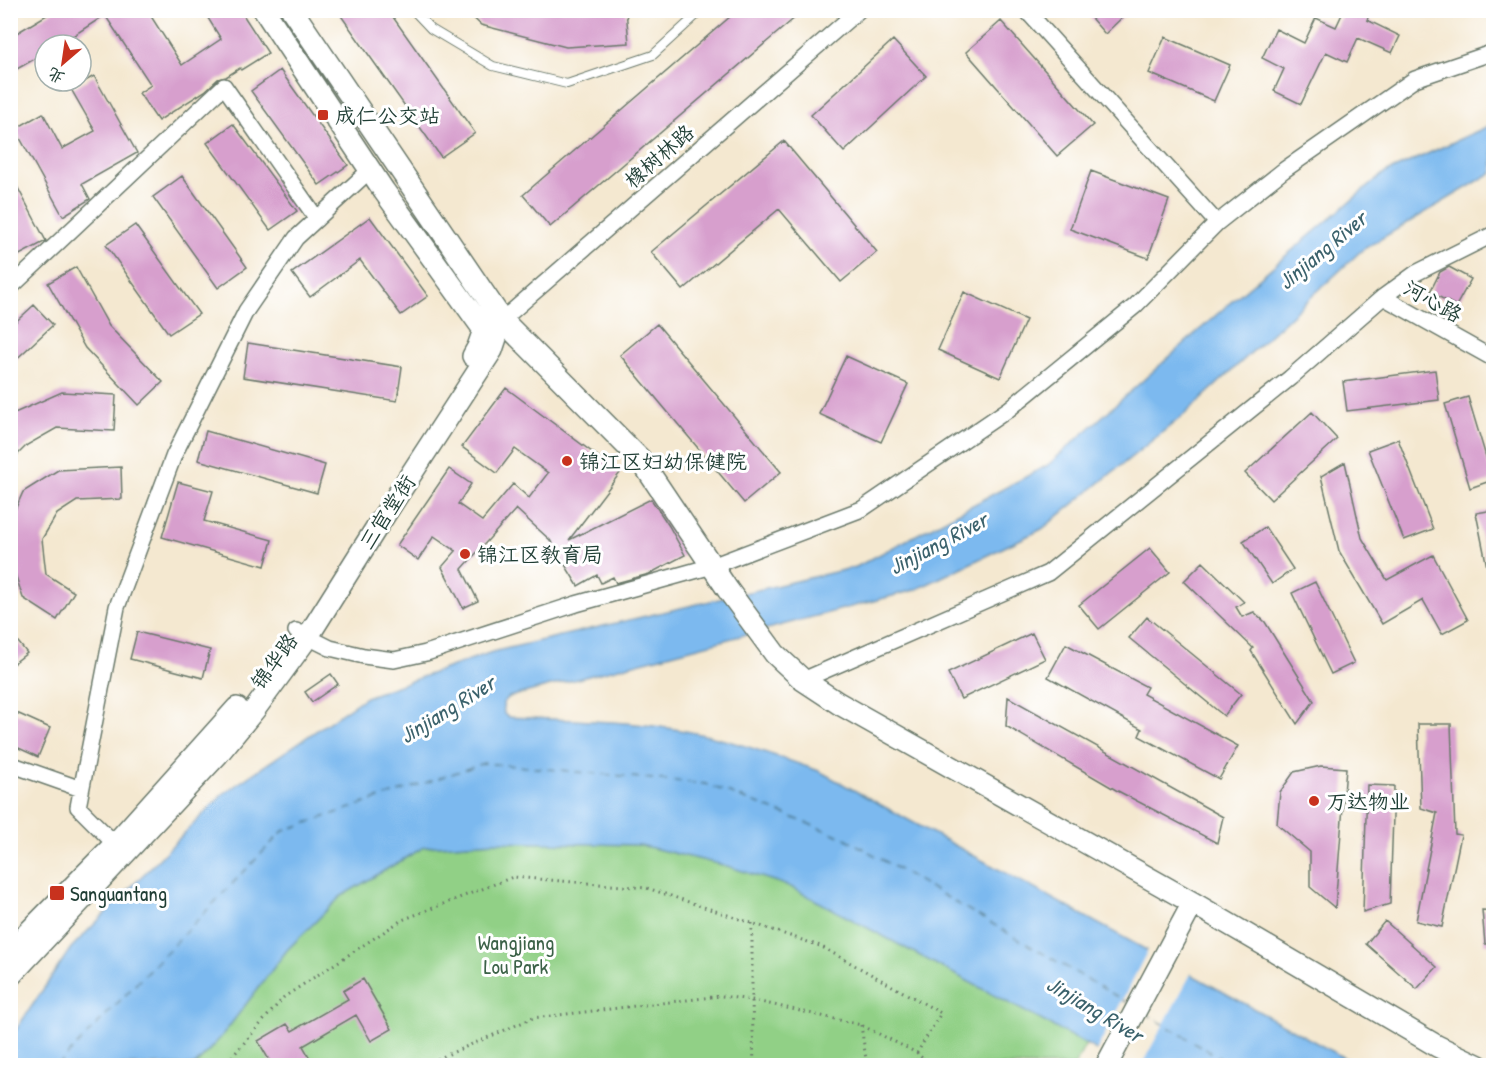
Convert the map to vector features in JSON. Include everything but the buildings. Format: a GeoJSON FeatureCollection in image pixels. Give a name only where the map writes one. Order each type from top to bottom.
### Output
{"type":"FeatureCollection","features":[{"type":"Feature","properties":{"kind":"main road"},"geometry":{"type":"LineString","coordinates":[[264,10],[370,170],[484,330]]}},
{"type":"Feature","properties":{"kind":"main road"},"geometry":{"type":"LineString","coordinates":[[292,10],[502,320],[640,459],[728,590],[776,654],[803,680],[838,703],[1199,907],[1437,1046],[1479,1065]]}},
{"type":"Feature","properties":{"kind":"main road","name":"三官堂街"},"geometry":{"type":"LineString","coordinates":[[10,976],[218,754],[255,709],[492,350],[502,320]]}},
{"type":"Feature","properties":{"kind":"main road","name":"锦华路"},"geometry":{"type":"LineString","coordinates":[[10,951],[115,844],[302,635],[478,347],[484,330]]}},
{"type":"Feature","properties":{"kind":"main road"},"geometry":{"type":"LineString","coordinates":[[1122,1065],[1199,907]]}},
{"type":"Feature","properties":{"kind":"main road"},"geometry":{"type":"LineString","coordinates":[[1106,1065],[1177,951]]}},
{"type":"Feature","properties":{"kind":"street","name":"橡树林路"},"geometry":{"type":"LineString","coordinates":[[484,330],[502,320],[859,10]]}},
{"type":"Feature","properties":{"kind":"street"},"geometry":{"type":"LineString","coordinates":[[1026,10],[1217,223]]}},
{"type":"Feature","properties":{"kind":"street"},"geometry":{"type":"LineString","coordinates":[[302,635],[330,648],[364,657],[394,660],[426,653],[576,604],[712,566],[861,509],[999,416],[1135,306],[1217,223],[1284,170],[1415,79],[1494,52]]}},
{"type":"Feature","properties":{"kind":"street"},"geometry":{"type":"LineString","coordinates":[[10,288],[224,86],[317,219]]}},
{"type":"Feature","properties":{"kind":"street"},"geometry":{"type":"LineString","coordinates":[[115,844],[78,807],[117,607],[174,455],[246,311],[296,238],[370,170]]}},
{"type":"Feature","properties":{"kind":"street"},"geometry":{"type":"LineString","coordinates":[[803,680],[1048,573],[1290,378],[1383,297],[1416,273],[1494,234]]}},
{"type":"Feature","properties":{"kind":"street","name":"河心路"},"geometry":{"type":"LineString","coordinates":[[1383,297],[1494,359]]}},
{"type":"Feature","properties":{"kind":"street"},"geometry":{"type":"LineString","coordinates":[[10,764],[81,789]]}},
{"type":"Feature","properties":{"kind":"lane"},"geometry":{"type":"LineString","coordinates":[[413,10],[431,29],[493,66],[567,84],[653,56],[702,10]]}},
{"type":"Feature","properties":{"kind":"path"},"geometry":{"type":"LineString","coordinates":[[224,1065],[284,997],[402,920],[513,878],[647,888],[820,946],[941,1013],[917,1053]]}},
{"type":"Feature","properties":{"kind":"path"},"geometry":{"type":"LineString","coordinates":[[752,923],[754,1065]]}},
{"type":"Feature","properties":{"kind":"path"},"geometry":{"type":"LineString","coordinates":[[421,1065],[533,1018],[721,996],[752,1000],[861,1025],[917,1053],[930,1065]]}},
{"type":"Feature","properties":{"kind":"path"},"geometry":{"type":"LineString","coordinates":[[861,1025],[867,1065]]}},
{"type":"Feature","properties":{"kind":"green space","name":"Wangjiang Lou Park"},"geometry":{"type":"Polygon","coordinates":[[[494,842],[640,845],[727,866],[789,886],[1086,1044],[1074,1066],[195,1066],[221,1037],[287,950],[341,896],[424,847],[494,842]]]}},
{"type":"Feature","properties":{"kind":"water","name":"Jinjiang River"},"geometry":{"type":"Polygon","coordinates":[[[1493,124],[1493,172],[1362,250],[1185,414],[1042,529],[915,590],[509,697],[503,703],[504,714],[508,717],[612,722],[693,732],[765,752],[819,771],[1357,1065],[1122,1065],[789,886],[727,866],[640,845],[494,842],[424,847],[341,896],[287,950],[221,1037],[195,1065],[11,1066],[11,1037],[71,948],[223,794],[366,697],[492,652],[856,567],[1048,465],[1232,301],[1383,174],[1493,124]]]}},
{"type":"Feature","properties":{"kind":"pier"},"geometry":{"type":"Polygon","coordinates":[[[1149,948],[1192,972],[1141,1066],[1116,1066],[1095,1053],[1149,948]]]}},
{"type":"Feature","properties":{"kind":"ferry route"},"geometry":{"type":"LineString","coordinates":[[57,1066],[283,831],[484,763],[706,784],[845,838],[1128,1003]]}},
{"type":"Feature","properties":{"kind":"ferry route"},"geometry":{"type":"LineString","coordinates":[[1145,1013],[1234,1066]]}},
{"type":"Feature","properties":{"kind":"place","name":"成仁公交站"},"geometry":{"type":"Point","coordinates":[323,115]}},
{"type":"Feature","properties":{"kind":"place","name":"锦江区妇幼保健院"},"geometry":{"type":"Point","coordinates":[567,461]}},
{"type":"Feature","properties":{"kind":"place","name":"锦江区教育局"},"geometry":{"type":"Point","coordinates":[465,554]}},
{"type":"Feature","properties":{"kind":"place","name":"万达物业"},"geometry":{"type":"Point","coordinates":[1314,801]}},
{"type":"Feature","properties":{"kind":"place","name":"Sanguantang"},"geometry":{"type":"Point","coordinates":[57,893]}}]}
